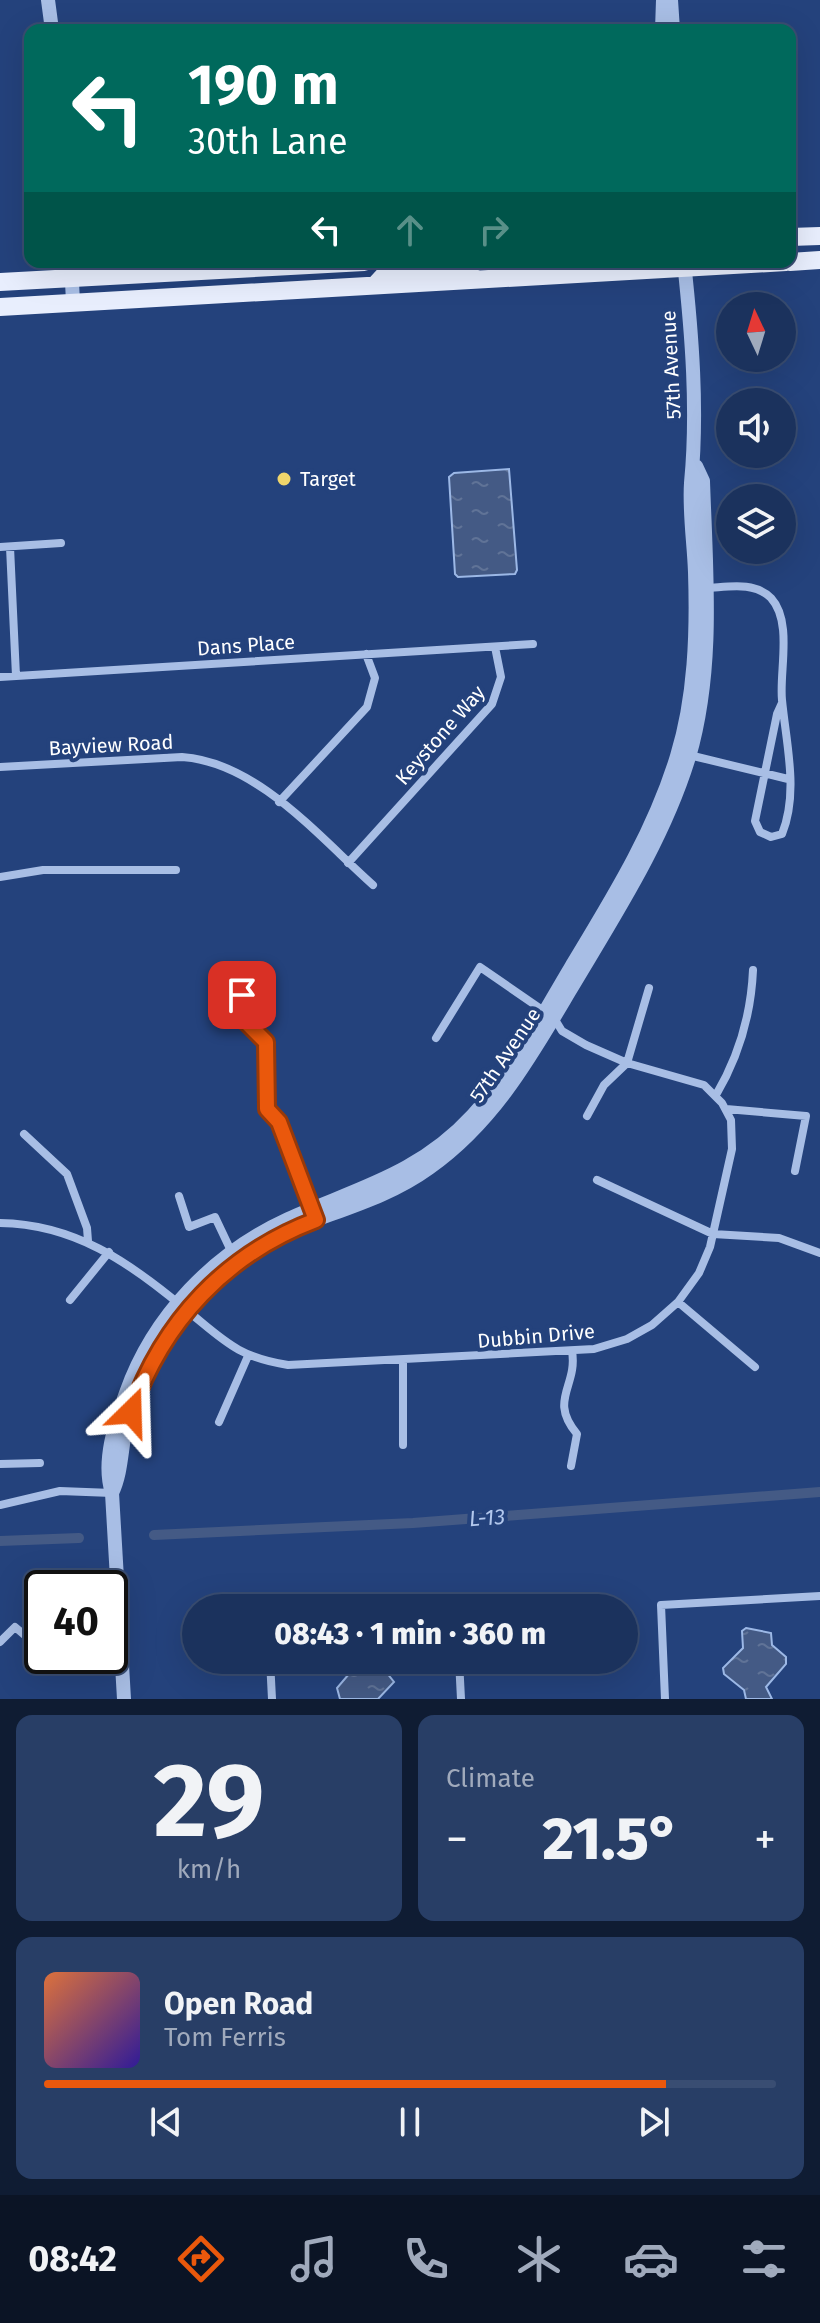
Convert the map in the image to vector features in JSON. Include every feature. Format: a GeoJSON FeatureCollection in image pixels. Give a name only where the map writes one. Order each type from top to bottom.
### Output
{"type":"FeatureCollection","features":[{"type":"Feature","properties":{"kind":"main road"},"geometry":{"type":"LineString","coordinates":[[796,237],[820,236]]}},
{"type":"Feature","properties":{"kind":"main road"},"geometry":{"type":"LineString","coordinates":[[796,262],[820,260]]}},
{"type":"Feature","properties":{"kind":"main road"},"geometry":{"type":"LineString","coordinates":[[0,282],[71,270],[144,268]]}},
{"type":"Feature","properties":{"kind":"main road"},"geometry":{"type":"LineString","coordinates":[[241,292],[267,282],[357,275],[367,268]]}},
{"type":"Feature","properties":{"kind":"main road"},"geometry":{"type":"LineString","coordinates":[[376,284],[387,272],[399,268]]}},
{"type":"Feature","properties":{"kind":"main road"},"geometry":{"type":"LineString","coordinates":[[0,307],[635,268]]}},
{"type":"Feature","properties":{"kind":"street"},"geometry":{"type":"LineString","coordinates":[[48,0],[51,24]]}},
{"type":"Feature","properties":{"kind":"street"},"geometry":{"type":"LineString","coordinates":[[662,24],[663,0]]}},
{"type":"Feature","properties":{"kind":"street"},"geometry":{"type":"LineString","coordinates":[[671,0],[673,24]]}},
{"type":"Feature","properties":{"kind":"street","name":"57th Avenue"},"geometry":{"type":"LineString","coordinates":[[124,1699],[112,1493],[118,1479],[125,1431],[141,1384],[182,1306],[234,1258],[314,1215],[404,1184],[455,1149],[498,1105],[631,866],[657,813],[678,753],[694,647],[691,483],[696,466],[684,268]]}},
{"type":"Feature","properties":{"kind":"street"},"geometry":{"type":"LineString","coordinates":[[71,270],[73,302]]}},
{"type":"Feature","properties":{"kind":"street","name":"57th Avenue"},"geometry":{"type":"LineString","coordinates":[[550,1014],[641,871],[668,817],[689,755],[702,691],[707,588],[703,481],[696,466]]}},
{"type":"Feature","properties":{"kind":"street"},"geometry":{"type":"LineString","coordinates":[[16,676],[5,547],[61,543]]}},
{"type":"Feature","properties":{"kind":"street"},"geometry":{"type":"LineString","coordinates":[[707,588],[751,586],[770,598],[782,630],[782,703],[789,738],[788,820],[782,834],[771,837],[760,832],[755,821],[782,703]]}},
{"type":"Feature","properties":{"kind":"street"},"geometry":{"type":"LineString","coordinates":[[495,647],[533,644]]}},
{"type":"Feature","properties":{"kind":"street","name":"Dans Place"},"geometry":{"type":"LineString","coordinates":[[0,677],[495,647]]}},
{"type":"Feature","properties":{"kind":"street","name":"Keystone Way"},"geometry":{"type":"LineString","coordinates":[[348,863],[492,704],[501,677],[495,647]]}},
{"type":"Feature","properties":{"kind":"street"},"geometry":{"type":"LineString","coordinates":[[279,802],[367,707],[375,678],[366,654]]}},
{"type":"Feature","properties":{"kind":"street"},"geometry":{"type":"LineString","coordinates":[[689,755],[788,779]]}},
{"type":"Feature","properties":{"kind":"street","name":"Bayview Road"},"geometry":{"type":"LineString","coordinates":[[0,767],[189,757],[209,761],[247,776],[373,885]]}},
{"type":"Feature","properties":{"kind":"street"},"geometry":{"type":"LineString","coordinates":[[0,877],[43,870],[176,870]]}},
{"type":"Feature","properties":{"kind":"street"},"geometry":{"type":"LineString","coordinates":[[237,967],[246,1022],[266,1042],[267,1109],[279,1122],[314,1215]]}},
{"type":"Feature","properties":{"kind":"street","name":"Dubbin Drive"},"geometry":{"type":"LineString","coordinates":[[0,1223],[41,1226],[88,1241],[109,1252],[182,1306],[222,1343],[248,1356],[313,1366],[572,1351],[608,1346],[634,1336],[678,1302],[699,1273],[713,1234],[732,1142],[726,1109],[716,1095],[691,1079],[627,1063],[562,1031],[550,1014],[480,967],[436,1038]]}},
{"type":"Feature","properties":{"kind":"street"},"geometry":{"type":"LineString","coordinates":[[716,1095],[735,1063],[752,1003],[753,970]]}},
{"type":"Feature","properties":{"kind":"street"},"geometry":{"type":"LineString","coordinates":[[587,1116],[604,1085],[627,1063],[649,988]]}},
{"type":"Feature","properties":{"kind":"street"},"geometry":{"type":"LineString","coordinates":[[726,1109],[806,1116],[795,1171]]}},
{"type":"Feature","properties":{"kind":"street"},"geometry":{"type":"LineString","coordinates":[[24,1134],[67,1174],[87,1228],[88,1241]]}},
{"type":"Feature","properties":{"kind":"street"},"geometry":{"type":"LineString","coordinates":[[597,1180],[713,1234],[779,1238],[820,1253]]}},
{"type":"Feature","properties":{"kind":"street"},"geometry":{"type":"LineString","coordinates":[[179,1196],[189,1227],[215,1217],[234,1258]]}},
{"type":"Feature","properties":{"kind":"street"},"geometry":{"type":"LineString","coordinates":[[70,1300],[109,1252]]}},
{"type":"Feature","properties":{"kind":"street"},"geometry":{"type":"LineString","coordinates":[[678,1302],[755,1367]]}},
{"type":"Feature","properties":{"kind":"street"},"geometry":{"type":"LineString","coordinates":[[571,1466],[577,1434],[565,1420],[562,1402],[574,1362],[572,1351]]}},
{"type":"Feature","properties":{"kind":"street"},"geometry":{"type":"LineString","coordinates":[[219,1422],[248,1356]]}},
{"type":"Feature","properties":{"kind":"street"},"geometry":{"type":"LineString","coordinates":[[403,1361],[403,1445]]}},
{"type":"Feature","properties":{"kind":"street"},"geometry":{"type":"LineString","coordinates":[[0,1464],[40,1463]]}},
{"type":"Feature","properties":{"kind":"street"},"geometry":{"type":"LineString","coordinates":[[0,1505],[60,1491],[112,1493]]}},
{"type":"Feature","properties":{"kind":"street"},"geometry":{"type":"LineString","coordinates":[[665,1699],[661,1605],[820,1596]]}},
{"type":"Feature","properties":{"kind":"street"},"geometry":{"type":"LineString","coordinates":[[0,1642],[15,1627],[24,1635]]}},
{"type":"Feature","properties":{"kind":"street"},"geometry":{"type":"LineString","coordinates":[[271,1674],[272,1699]]}},
{"type":"Feature","properties":{"kind":"street"},"geometry":{"type":"LineString","coordinates":[[460,1674],[461,1699]]}},
{"type":"Feature","properties":{"kind":"water"},"geometry":{"type":"Polygon","coordinates":[[[509,469],[517,570],[515,574],[458,577],[455,574],[449,477],[454,473],[509,469]]]}},
{"type":"Feature","properties":{"kind":"water"},"geometry":{"type":"Polygon","coordinates":[[[746,1628],[771,1633],[772,1645],[786,1657],[786,1664],[766,1687],[772,1699],[746,1699],[744,1690],[724,1674],[723,1668],[743,1648],[742,1631],[746,1628]]]}},
{"type":"Feature","properties":{"kind":"water"},"geometry":{"type":"Polygon","coordinates":[[[349,1674],[388,1674],[394,1682],[378,1699],[340,1699],[337,1688],[349,1674]]]}},
{"type":"Feature","properties":{"kind":"waterway","name":"L-13"},"geometry":{"type":"LineString","coordinates":[[154,1535],[413,1523],[820,1492]]}},
{"type":"Feature","properties":{"kind":"waterway","name":"L-13"},"geometry":{"type":"LineString","coordinates":[[0,1541],[79,1538]]}},
{"type":"Feature","properties":{"kind":"place","name":"Target"},"geometry":{"type":"Point","coordinates":[284,479]}},
{"type":"Feature","properties":{"kind":"route"},"geometry":{"type":"LineString","coordinates":[[131,1412],[154,1358],[186,1309],[213,1282],[251,1252],[316,1220],[279,1122],[267,1109],[266,1042],[246,1022],[242,995]]}}]}
